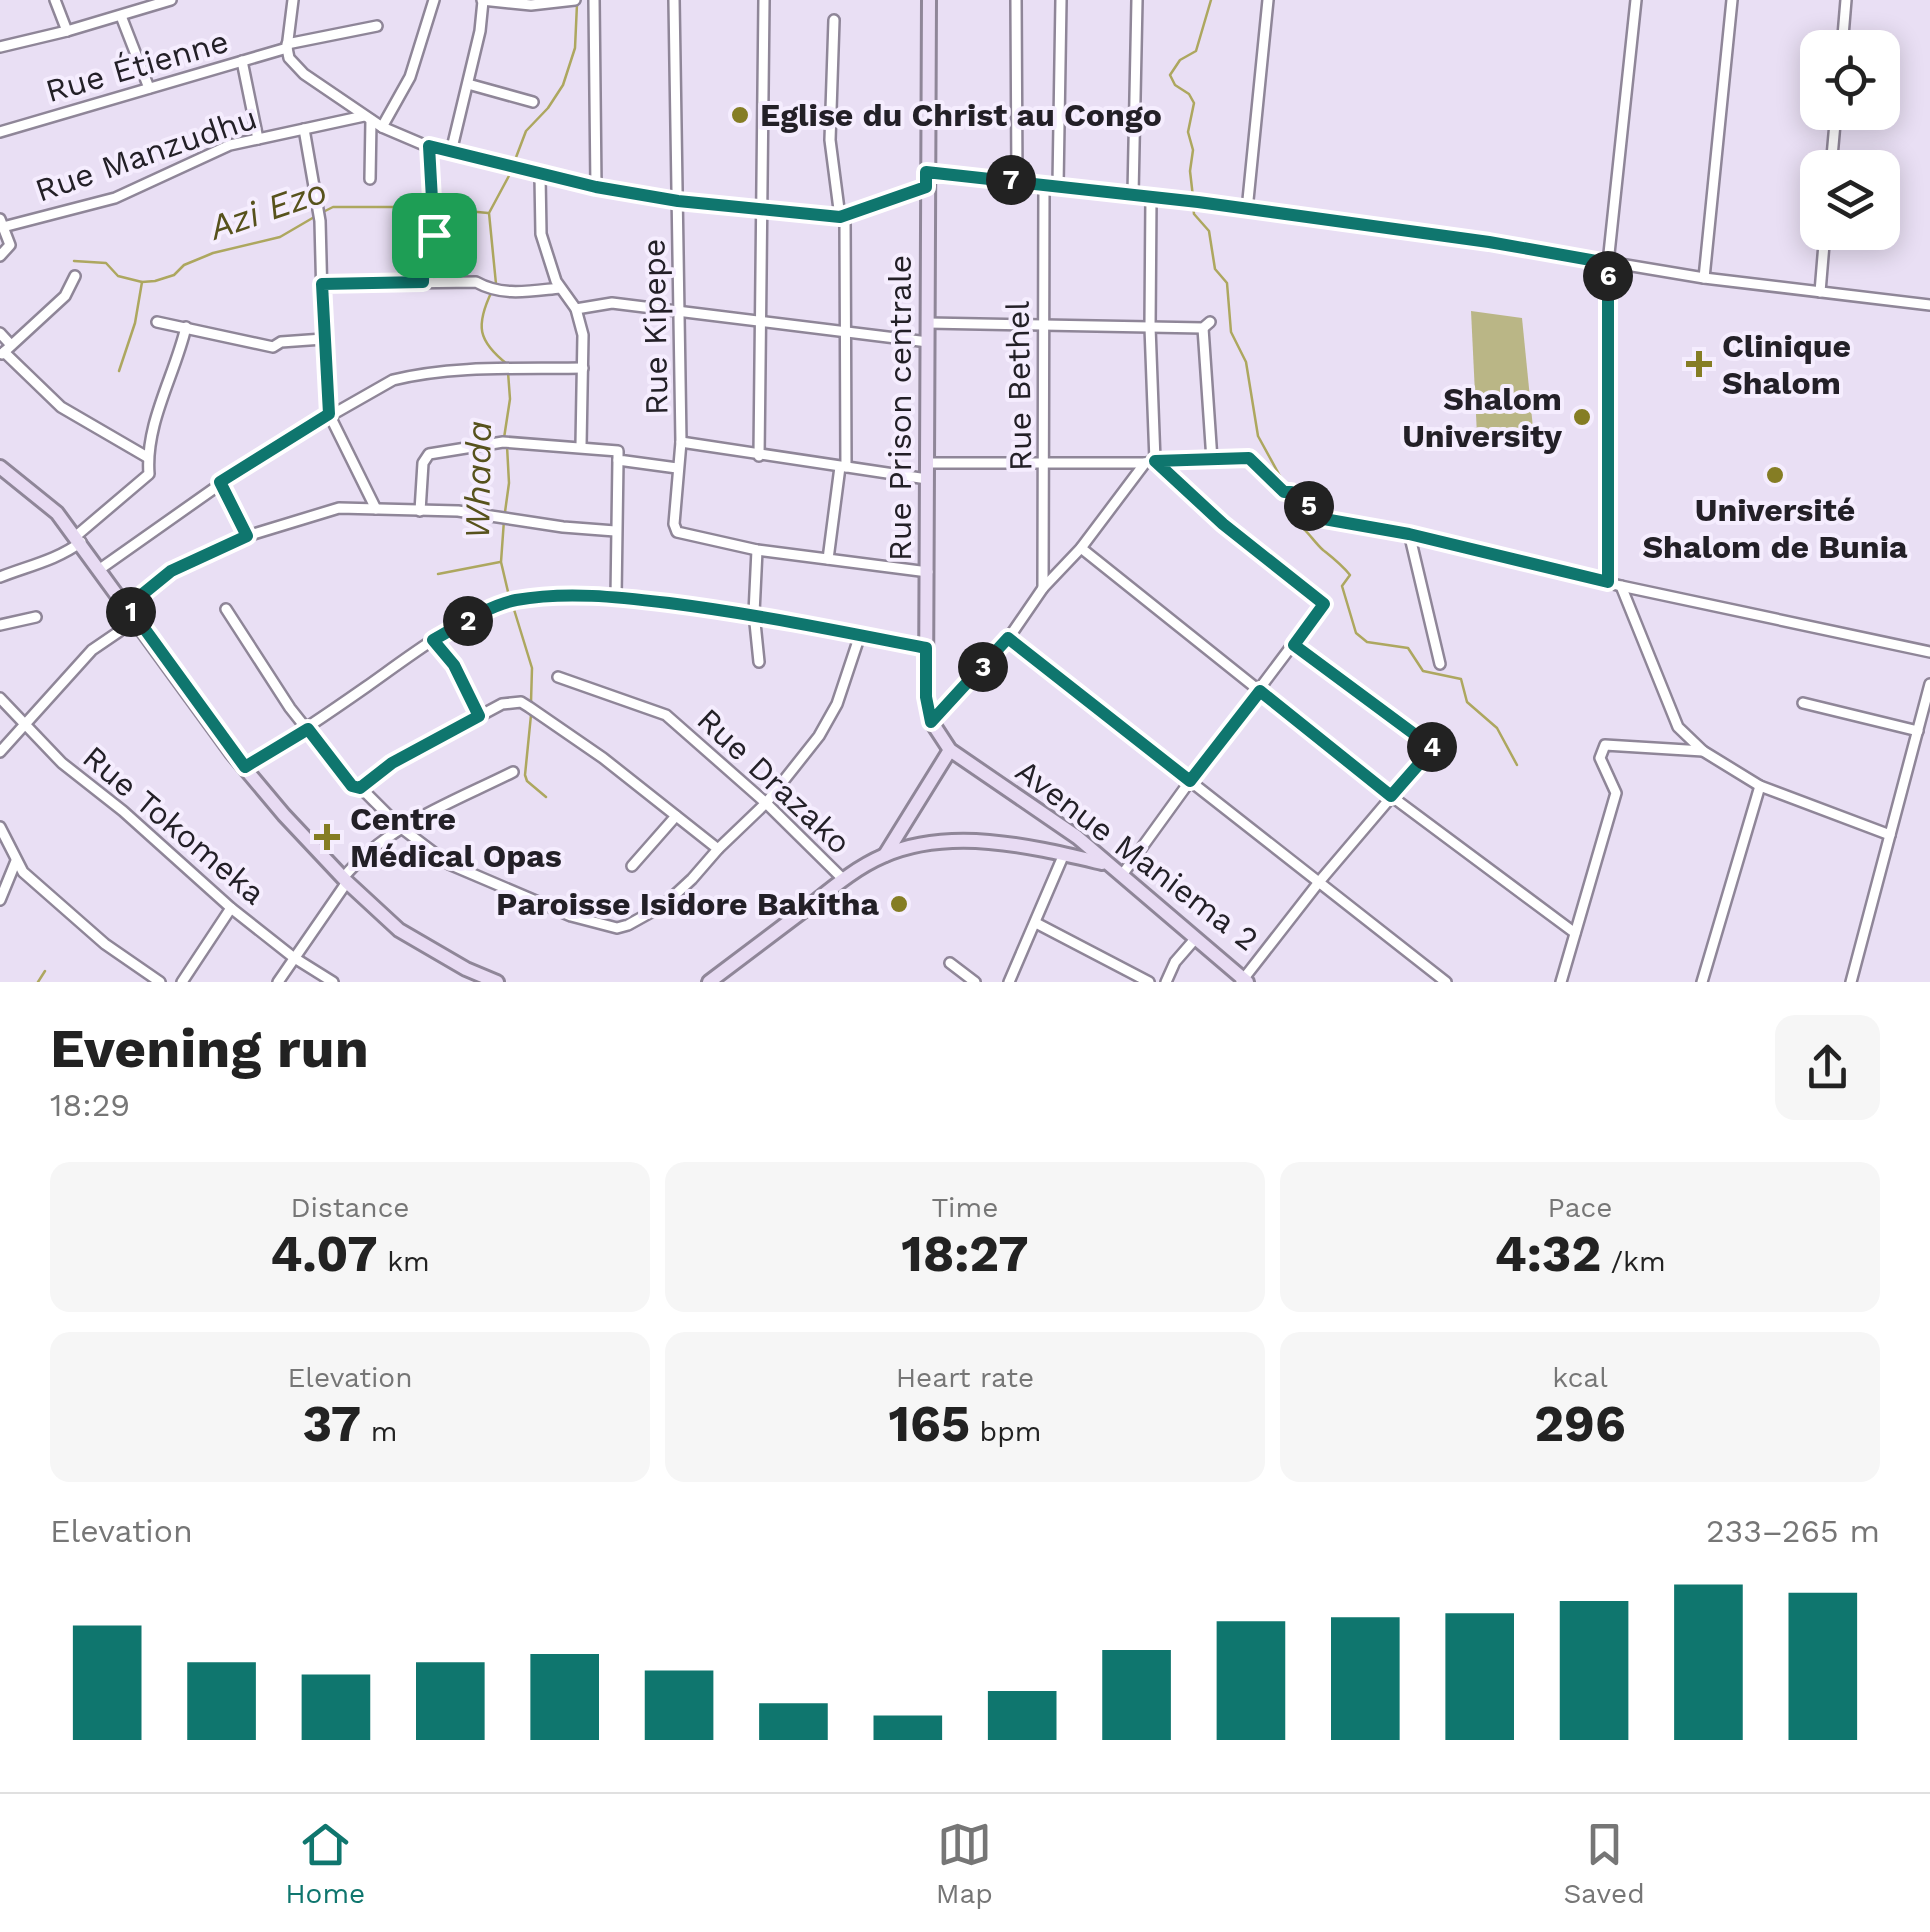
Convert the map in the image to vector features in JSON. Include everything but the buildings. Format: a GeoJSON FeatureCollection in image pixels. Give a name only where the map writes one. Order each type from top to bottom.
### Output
{"type":"FeatureCollection","features":[{"type":"Feature","properties":{"kind":"street"},"geometry":{"type":"LineString","coordinates":[[56,0],[67,32]]}},
{"type":"Feature","properties":{"kind":"street"},"geometry":{"type":"LineString","coordinates":[[0,47],[67,32],[171,0]]}},
{"type":"Feature","properties":{"kind":"street"},"geometry":{"type":"LineString","coordinates":[[293,0],[289,58],[304,74],[367,118],[429,146],[596,187],[678,201],[842,217],[926,180],[1016,180],[1489,242],[1704,278],[1930,305]]}},
{"type":"Feature","properties":{"kind":"street"},"geometry":{"type":"LineString","coordinates":[[382,127],[410,77],[434,0]]}},
{"type":"Feature","properties":{"kind":"street"},"geometry":{"type":"LineString","coordinates":[[451,152],[468,84],[481,0],[530,5],[573,0]]}},
{"type":"Feature","properties":{"kind":"street"},"geometry":{"type":"LineString","coordinates":[[594,0],[596,187]]}},
{"type":"Feature","properties":{"kind":"street","name":"Rue Kipepe"},"geometry":{"type":"LineString","coordinates":[[674,0],[681,442],[674,524],[677,532],[757,550]]}},
{"type":"Feature","properties":{"kind":"street"},"geometry":{"type":"LineString","coordinates":[[759,456],[764,0]]}},
{"type":"Feature","properties":{"kind":"street","name":"Rue Prison centrale"},"geometry":{"type":"LineString","coordinates":[[929,0],[926,697],[931,722],[950,750]]}},
{"type":"Feature","properties":{"kind":"street"},"geometry":{"type":"LineString","coordinates":[[1016,0],[1016,180]]}},
{"type":"Feature","properties":{"kind":"street"},"geometry":{"type":"LineString","coordinates":[[1058,185],[1062,0]]}},
{"type":"Feature","properties":{"kind":"street"},"geometry":{"type":"LineString","coordinates":[[1133,194],[1137,0]]}},
{"type":"Feature","properties":{"kind":"street"},"geometry":{"type":"LineString","coordinates":[[1247,210],[1268,0]]}},
{"type":"Feature","properties":{"kind":"street"},"geometry":{"type":"LineString","coordinates":[[1608,582],[1608,263],[1636,0]]}},
{"type":"Feature","properties":{"kind":"street"},"geometry":{"type":"LineString","coordinates":[[1704,278],[1732,0]]}},
{"type":"Feature","properties":{"kind":"street"},"geometry":{"type":"LineString","coordinates":[[1844,30],[1846,0]]}},
{"type":"Feature","properties":{"kind":"street"},"geometry":{"type":"LineString","coordinates":[[120,16],[149,88]]}},
{"type":"Feature","properties":{"kind":"street"},"geometry":{"type":"LineString","coordinates":[[828,559],[843,467],[847,332],[842,217],[830,140],[834,20]]}},
{"type":"Feature","properties":{"kind":"street","name":"Rue Étienne"},"geometry":{"type":"LineString","coordinates":[[0,132],[287,46],[377,26]]}},
{"type":"Feature","properties":{"kind":"street"},"geometry":{"type":"LineString","coordinates":[[242,61],[258,139]]}},
{"type":"Feature","properties":{"kind":"street"},"geometry":{"type":"LineString","coordinates":[[468,84],[534,102]]}},
{"type":"Feature","properties":{"kind":"street"},"geometry":{"type":"LineString","coordinates":[[367,118],[370,179]]}},
{"type":"Feature","properties":{"kind":"street","name":"Rue Manzudhu"},"geometry":{"type":"LineString","coordinates":[[2,223],[115,198],[230,145],[367,118]]}},
{"type":"Feature","properties":{"kind":"street"},"geometry":{"type":"LineString","coordinates":[[304,129],[319,216],[322,339],[329,414],[376,509]]}},
{"type":"Feature","properties":{"kind":"street"},"geometry":{"type":"LineString","coordinates":[[423,282],[424,252],[434,235],[429,146]]}},
{"type":"Feature","properties":{"kind":"street"},"geometry":{"type":"LineString","coordinates":[[540,176],[541,234],[560,288],[576,309],[583,334],[581,445]]}},
{"type":"Feature","properties":{"kind":"street","name":"Rue Bethel"},"geometry":{"type":"LineString","coordinates":[[1043,588],[1044,184]]}},
{"type":"Feature","properties":{"kind":"street"},"geometry":{"type":"LineString","coordinates":[[931,722],[1008,638],[1043,588],[1081,548],[1150,462],[1151,197]]}},
{"type":"Feature","properties":{"kind":"street"},"geometry":{"type":"LineString","coordinates":[[0,256],[10,245],[2,223]]}},
{"type":"Feature","properties":{"kind":"street"},"geometry":{"type":"LineString","coordinates":[[1820,292],[1824,250]]}},
{"type":"Feature","properties":{"kind":"street"},"geometry":{"type":"LineString","coordinates":[[5,351],[65,296],[76,276]]}},
{"type":"Feature","properties":{"kind":"street"},"geometry":{"type":"LineString","coordinates":[[322,284],[476,282],[493,290],[560,288]]}},
{"type":"Feature","properties":{"kind":"street"},"geometry":{"type":"LineString","coordinates":[[576,309],[612,303],[928,342]]}},
{"type":"Feature","properties":{"kind":"street"},"geometry":{"type":"LineString","coordinates":[[156,322],[273,347],[282,342],[322,339]]}},
{"type":"Feature","properties":{"kind":"street"},"geometry":{"type":"LineString","coordinates":[[928,324],[1206,325],[1212,460]]}},
{"type":"Feature","properties":{"kind":"street"},"geometry":{"type":"LineString","coordinates":[[0,577],[63,556],[148,474],[148,456],[170,366],[180,352],[186,327]]}},
{"type":"Feature","properties":{"kind":"street"},"geometry":{"type":"LineString","coordinates":[[0,333],[5,351],[61,407],[148,456]]}},
{"type":"Feature","properties":{"kind":"street"},"geometry":{"type":"LineString","coordinates":[[100,569],[220,482],[329,414],[393,380],[508,369],[583,368]]}},
{"type":"Feature","properties":{"kind":"street"},"geometry":{"type":"LineString","coordinates":[[420,511],[423,463],[429,454],[506,442],[618,450],[616,597]]}},
{"type":"Feature","properties":{"kind":"street"},"geometry":{"type":"LineString","coordinates":[[681,442],[927,479]]}},
{"type":"Feature","properties":{"kind":"street"},"geometry":{"type":"LineString","coordinates":[[927,464],[1249,458],[1324,519],[1409,534],[1621,586],[1930,652]]}},
{"type":"Feature","properties":{"kind":"street"},"geometry":{"type":"LineString","coordinates":[[618,460],[677,468]]}},
{"type":"Feature","properties":{"kind":"street"},"geometry":{"type":"LineString","coordinates":[[1122,875],[1324,604],[1150,462]]}},
{"type":"Feature","properties":{"kind":"street"},"geometry":{"type":"LineString","coordinates":[[0,467],[57,513],[245,767],[345,880],[400,930],[466,969],[497,982]]}},
{"type":"Feature","properties":{"kind":"street"},"geometry":{"type":"LineString","coordinates":[[220,482],[247,536]]}},
{"type":"Feature","properties":{"kind":"street"},"geometry":{"type":"LineString","coordinates":[[128,606],[171,571],[247,536],[339,508],[458,511],[616,531]]}},
{"type":"Feature","properties":{"kind":"street"},"geometry":{"type":"LineString","coordinates":[[1409,534],[1440,664]]}},
{"type":"Feature","properties":{"kind":"street"},"geometry":{"type":"LineString","coordinates":[[1081,548],[1391,796],[1575,934]]}},
{"type":"Feature","properties":{"kind":"street"},"geometry":{"type":"LineString","coordinates":[[759,662],[754,614],[757,550],[928,572]]}},
{"type":"Feature","properties":{"kind":"street"},"geometry":{"type":"LineString","coordinates":[[1621,586],[1678,727],[1704,750],[1760,786],[1890,834]]}},
{"type":"Feature","properties":{"kind":"street"},"geometry":{"type":"LineString","coordinates":[[245,767],[308,729],[433,640],[511,601],[553,595],[616,597],[754,614],[926,648]]}},
{"type":"Feature","properties":{"kind":"street"},"geometry":{"type":"LineString","coordinates":[[226,610],[290,708],[352,786],[360,788],[400,828],[449,864],[571,916],[616,928],[664,905],[766,802],[820,736],[837,704],[860,635]]}},
{"type":"Feature","properties":{"kind":"street"},"geometry":{"type":"LineString","coordinates":[[0,625],[36,617]]}},
{"type":"Feature","properties":{"kind":"street"},"geometry":{"type":"LineString","coordinates":[[0,752],[92,650],[136,620]]}},
{"type":"Feature","properties":{"kind":"street"},"geometry":{"type":"LineString","coordinates":[[1008,638],[1446,982]]}},
{"type":"Feature","properties":{"kind":"street"},"geometry":{"type":"LineString","coordinates":[[433,640],[454,665],[479,716]]}},
{"type":"Feature","properties":{"kind":"street","name":"Avenue Maniema 2"},"geometry":{"type":"LineString","coordinates":[[950,750],[1077,837],[1243,981],[1319,882],[1433,748],[1294,645]]}},
{"type":"Feature","properties":{"kind":"street","name":"Rue Drazako"},"geometry":{"type":"LineString","coordinates":[[558,677],[666,714],[766,802],[844,880]]}},
{"type":"Feature","properties":{"kind":"street"},"geometry":{"type":"LineString","coordinates":[[1851,982],[1930,684]]}},
{"type":"Feature","properties":{"kind":"street","name":"Rue Tokomeka"},"geometry":{"type":"LineString","coordinates":[[0,698],[62,763],[123,811],[231,908],[293,958],[333,982]]}},
{"type":"Feature","properties":{"kind":"street"},"geometry":{"type":"LineString","coordinates":[[360,788],[392,763],[479,716],[502,704],[521,702],[603,758],[718,848]]}},
{"type":"Feature","properties":{"kind":"street"},"geometry":{"type":"LineString","coordinates":[[1804,703],[1918,732]]}},
{"type":"Feature","properties":{"kind":"street"},"geometry":{"type":"LineString","coordinates":[[1561,982],[1614,790],[1600,758],[1605,745],[1704,750]]}},
{"type":"Feature","properties":{"kind":"street"},"geometry":{"type":"LineString","coordinates":[[885,855],[950,750]]}},
{"type":"Feature","properties":{"kind":"street"},"geometry":{"type":"LineString","coordinates":[[278,982],[355,864],[400,828],[513,772]]}},
{"type":"Feature","properties":{"kind":"street"},"geometry":{"type":"LineString","coordinates":[[1702,982],[1760,786]]}},
{"type":"Feature","properties":{"kind":"street"},"geometry":{"type":"LineString","coordinates":[[632,866],[676,816]]}},
{"type":"Feature","properties":{"kind":"street"},"geometry":{"type":"LineString","coordinates":[[0,827],[23,872],[105,944],[160,982]]}},
{"type":"Feature","properties":{"kind":"street"},"geometry":{"type":"LineString","coordinates":[[710,982],[844,880],[885,855],[921,846],[966,842],[1012,844],[1108,865]]}},
{"type":"Feature","properties":{"kind":"street"},"geometry":{"type":"LineString","coordinates":[[1010,982],[1064,854]]}},
{"type":"Feature","properties":{"kind":"street"},"geometry":{"type":"LineString","coordinates":[[0,900],[16,861]]}},
{"type":"Feature","properties":{"kind":"street"},"geometry":{"type":"LineString","coordinates":[[182,982],[231,908]]}},
{"type":"Feature","properties":{"kind":"street"},"geometry":{"type":"LineString","coordinates":[[1036,923],[1149,982]]}},
{"type":"Feature","properties":{"kind":"street"},"geometry":{"type":"LineString","coordinates":[[1166,982],[1175,962],[1195,939]]}},
{"type":"Feature","properties":{"kind":"street"},"geometry":{"type":"LineString","coordinates":[[950,964],[975,982]]}},
{"type":"Feature","properties":{"kind":"shaded area"},"geometry":{"type":"Polygon","coordinates":[[[1471,311],[1522,318],[1533,428],[1477,435],[1471,311]]]}},
{"type":"Feature","properties":{"kind":"waterway"},"geometry":{"type":"LineString","coordinates":[[1193,197],[1193,150],[1188,132],[1194,103],[1170,75],[1180,60],[1196,51],[1211,0]]}},
{"type":"Feature","properties":{"kind":"waterway","name":"Whada"},"geometry":{"type":"LineString","coordinates":[[515,160],[526,131],[563,85],[575,48],[577,4]]}},
{"type":"Feature","properties":{"kind":"waterway","name":"Whada"},"geometry":{"type":"LineString","coordinates":[[496,284],[489,213],[511,172]]}},
{"type":"Feature","properties":{"kind":"waterway"},"geometry":{"type":"LineString","coordinates":[[1193,205],[1194,214],[1209,231],[1215,269],[1227,283],[1231,332],[1246,362],[1258,436],[1287,489]]}},
{"type":"Feature","properties":{"kind":"waterway","name":"Azi Ezo"},"geometry":{"type":"LineString","coordinates":[[323,212],[333,207],[428,207]]}},
{"type":"Feature","properties":{"kind":"waterway","name":"Azi Ezo"},"geometry":{"type":"LineString","coordinates":[[436,208],[488,213]]}},
{"type":"Feature","properties":{"kind":"waterway","name":"Azi Ezo"},"geometry":{"type":"LineString","coordinates":[[74,261],[106,263],[118,276],[155,281],[213,253],[280,237],[316,216]]}},
{"type":"Feature","properties":{"kind":"waterway"},"geometry":{"type":"LineString","coordinates":[[119,371],[135,323],[142,282]]}},
{"type":"Feature","properties":{"kind":"waterway","name":"Whada"},"geometry":{"type":"LineString","coordinates":[[492,291],[483,314],[482,332],[490,348],[507,364]]}},
{"type":"Feature","properties":{"kind":"waterway","name":"Whada"},"geometry":{"type":"LineString","coordinates":[[504,438],[510,399],[508,372]]}},
{"type":"Feature","properties":{"kind":"waterway","name":"Whada"},"geometry":{"type":"LineString","coordinates":[[505,512],[509,483],[507,446]]}},
{"type":"Feature","properties":{"kind":"waterway"},"geometry":{"type":"LineString","coordinates":[[1288,497],[1307,512],[1298,524],[1350,575],[1342,586],[1356,633],[1367,642],[1408,648],[1423,671],[1461,679],[1467,702],[1497,728],[1517,765]]}},
{"type":"Feature","properties":{"kind":"waterway","name":"Whada"},"geometry":{"type":"LineString","coordinates":[[504,520],[501,562],[509,596]]}},
{"type":"Feature","properties":{"kind":"waterway"},"geometry":{"type":"LineString","coordinates":[[438,574],[500,562]]}},
{"type":"Feature","properties":{"kind":"waterway","name":"Whada"},"geometry":{"type":"LineString","coordinates":[[512,603],[532,668],[531,702]]}},
{"type":"Feature","properties":{"kind":"waterway","name":"Whada"},"geometry":{"type":"LineString","coordinates":[[531,715],[525,775],[546,797]]}},
{"type":"Feature","properties":{"kind":"waterway"},"geometry":{"type":"LineString","coordinates":[[38,982],[45,971]]}},
{"type":"Feature","properties":{"kind":"place","name":"Eglise du Christ au Congo"},"geometry":{"type":"Point","coordinates":[740,115]}},
{"type":"Feature","properties":{"kind":"place","name":"Clinique Shalom"},"geometry":{"type":"Point","coordinates":[1699,364]}},
{"type":"Feature","properties":{"kind":"place","name":"Shalom University"},"geometry":{"type":"Point","coordinates":[1582,417]}},
{"type":"Feature","properties":{"kind":"place","name":"Université Shalom de Bunia"},"geometry":{"type":"Point","coordinates":[1775,475]}},
{"type":"Feature","properties":{"kind":"place","name":"Centre Médical Opas"},"geometry":{"type":"Point","coordinates":[327,837]}},
{"type":"Feature","properties":{"kind":"place","name":"Paroisse Isidore Bakitha"},"geometry":{"type":"Point","coordinates":[899,904]}},
{"type":"Feature","properties":{"kind":"route"},"geometry":{"type":"LineString","coordinates":[[429,146],[596,187],[764,210],[845,217],[926,187],[926,172],[1198,202],[1489,242],[1608,263],[1608,582],[1409,534],[1324,519],[1291,492],[1284,492],[1249,458],[1155,461],[1223,524],[1324,604],[1294,645],[1433,748],[1391,796],[1260,691],[1190,781],[1008,638],[931,722],[926,697],[926,648],[754,614],[616,597],[553,595],[496,606],[433,640],[454,665],[479,716],[392,763],[360,788],[352,786],[308,729],[245,767],[128,606],[171,571],[247,536],[220,482],[329,414],[322,284],[423,282],[424,252],[434,235],[429,146]]}}]}
